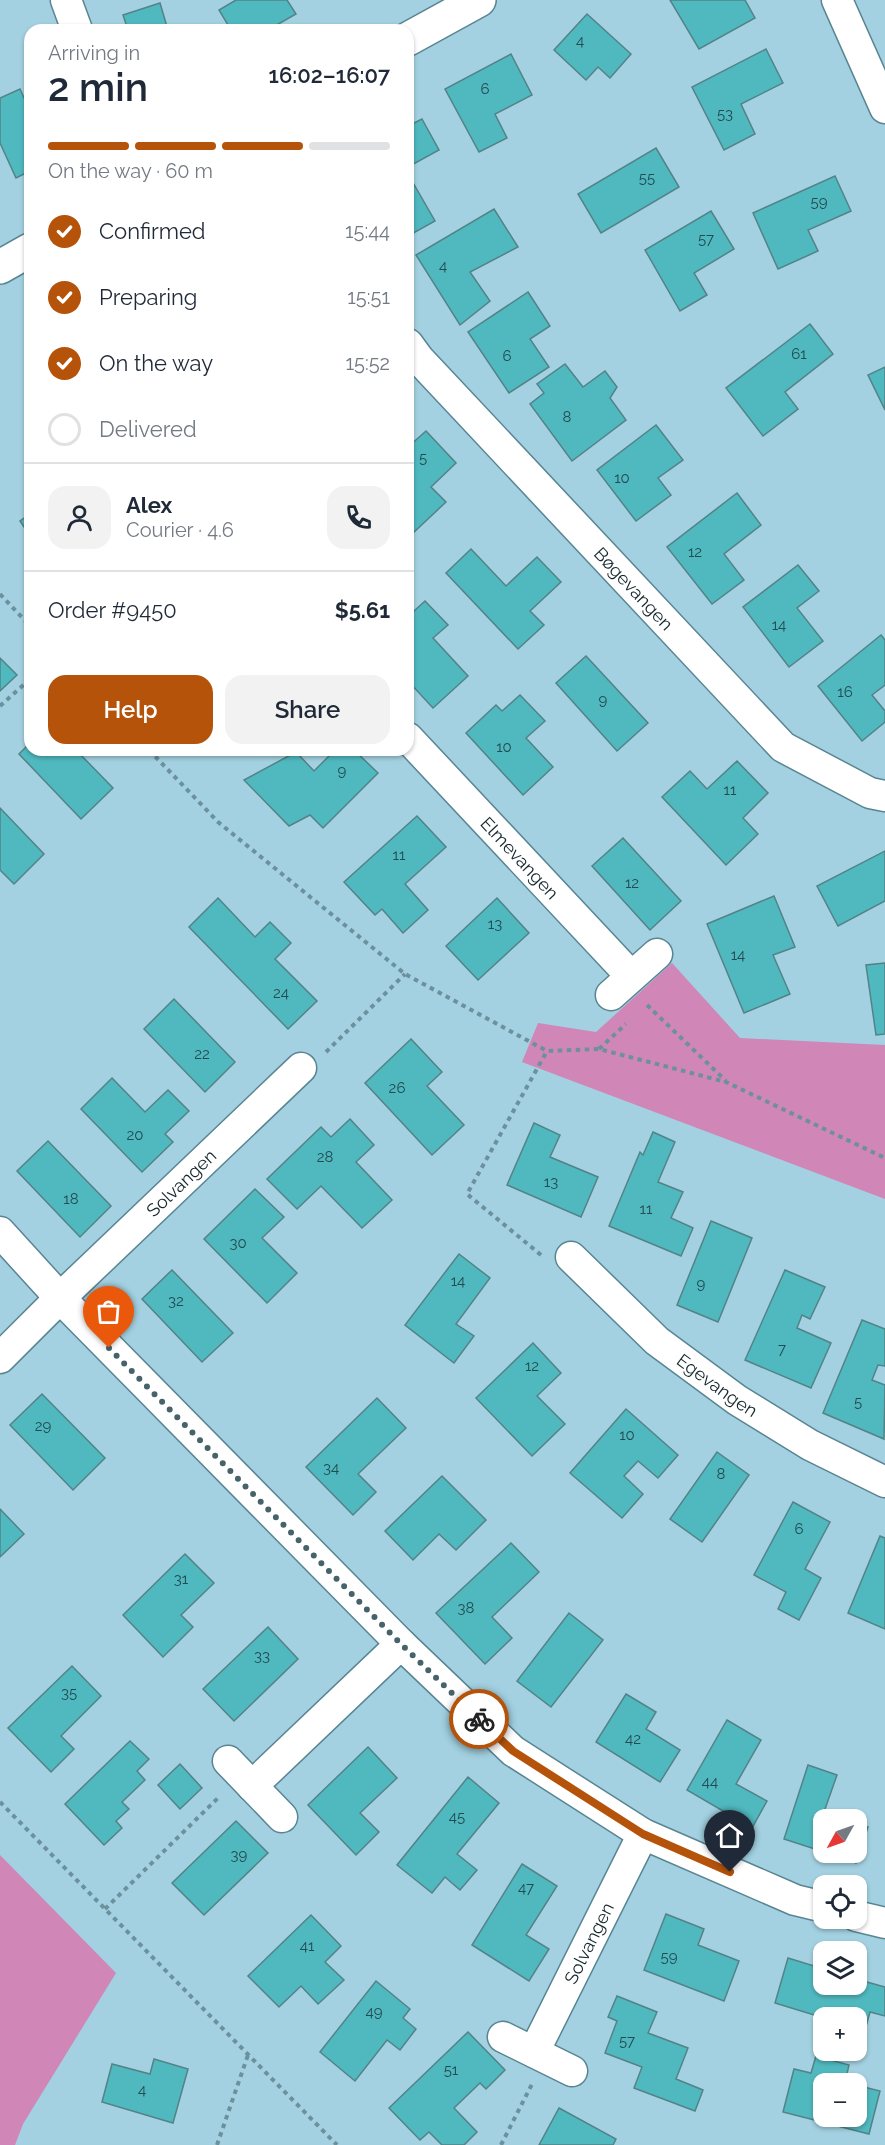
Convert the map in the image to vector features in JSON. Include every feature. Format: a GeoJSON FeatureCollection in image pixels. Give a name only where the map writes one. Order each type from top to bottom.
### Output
{"type":"FeatureCollection","features":[{"type":"Feature","properties":{"kind":"street"},"geometry":{"type":"LineString","coordinates":[[66,0],[75,24]]}},
{"type":"Feature","properties":{"kind":"street"},"geometry":{"type":"LineString","coordinates":[[414,36],[479,0]]}},
{"type":"Feature","properties":{"kind":"street"},"geometry":{"type":"LineString","coordinates":[[837,0],[885,108]]}},
{"type":"Feature","properties":{"kind":"street","name":"Bøgevangen"},"geometry":{"type":"LineString","coordinates":[[414,352],[783,747],[870,794],[885,796]]}},
{"type":"Feature","properties":{"kind":"street","name":"Elmevangen"},"geometry":{"type":"LineString","coordinates":[[414,745],[621,986],[657,954]]}},
{"type":"Feature","properties":{"kind":"street","name":"Solvangen"},"geometry":{"type":"LineString","coordinates":[[0,1358],[301,1068]]}},
{"type":"Feature","properties":{"kind":"street"},"geometry":{"type":"LineString","coordinates":[[0,1232],[60,1298],[401,1644],[513,1751],[643,1834],[795,1900],[813,1904]]}},
{"type":"Feature","properties":{"kind":"street","name":"Egevangen"},"geometry":{"type":"LineString","coordinates":[[572,1257],[657,1341],[737,1400],[810,1445],[885,1482]]}},
{"type":"Feature","properties":{"kind":"street"},"geometry":{"type":"LineString","coordinates":[[252,1786],[401,1644]]}},
{"type":"Feature","properties":{"kind":"street"},"geometry":{"type":"LineString","coordinates":[[228,1761],[282,1817]]}},
{"type":"Feature","properties":{"kind":"street","name":"Solvangen"},"geometry":{"type":"LineString","coordinates":[[534,2052],[643,1834]]}},
{"type":"Feature","properties":{"kind":"street"},"geometry":{"type":"LineString","coordinates":[[867,1919],[885,1923]]}},
{"type":"Feature","properties":{"kind":"street"},"geometry":{"type":"LineString","coordinates":[[503,2037],[572,2071]]}},
{"type":"Feature","properties":{"kind":"path"},"geometry":{"type":"LineString","coordinates":[[0,594],[24,620]]}},
{"type":"Feature","properties":{"kind":"path"},"geometry":{"type":"LineString","coordinates":[[0,706],[24,684]]}},
{"type":"Feature","properties":{"kind":"path"},"geometry":{"type":"LineString","coordinates":[[155,756],[218,822],[405,974],[547,1051],[599,1049],[726,1082],[885,1158]]}},
{"type":"Feature","properties":{"kind":"path"},"geometry":{"type":"LineString","coordinates":[[301,1068],[316,1062],[405,974]]}},
{"type":"Feature","properties":{"kind":"path"},"geometry":{"type":"LineString","coordinates":[[638,1012],[646,1005],[726,1082]]}},
{"type":"Feature","properties":{"kind":"path"},"geometry":{"type":"LineString","coordinates":[[599,1049],[630,1019]]}},
{"type":"Feature","properties":{"kind":"path"},"geometry":{"type":"LineString","coordinates":[[547,1051],[467,1194],[549,1262],[572,1257]]}},
{"type":"Feature","properties":{"kind":"path"},"geometry":{"type":"LineString","coordinates":[[105,1910],[225,1792],[252,1786]]}},
{"type":"Feature","properties":{"kind":"path"},"geometry":{"type":"LineString","coordinates":[[0,1802],[337,2145]]}},
{"type":"Feature","properties":{"kind":"path"},"geometry":{"type":"LineString","coordinates":[[501,2145],[538,2073],[534,2052]]}},
{"type":"Feature","properties":{"kind":"path"},"geometry":{"type":"LineString","coordinates":[[217,2145],[248,2055]]}},
{"type":"Feature","properties":{"kind":"shaded area"},"geometry":{"type":"Polygon","coordinates":[[[672,963],[740,1038],[885,1045],[885,1199],[522,1062],[538,1023],[596,1032],[672,963]]]}},
{"type":"Feature","properties":{"kind":"shaded area"},"geometry":{"type":"Polygon","coordinates":[[[0,1855],[116,1973],[23,2124],[15,2145],[0,2145],[0,1855]]]}},
{"type":"Feature","properties":{"kind":"building"},"geometry":{"type":"Polygon","coordinates":[[[236,0],[287,0],[296,14],[278,24],[227,24],[219,10],[236,0]]]}},
{"type":"Feature","properties":{"kind":"building"},"geometry":{"type":"Polygon","coordinates":[[[670,0],[745,0],[755,18],[699,49],[670,0]]]}},
{"type":"Feature","properties":{"kind":"building"},"geometry":{"type":"Polygon","coordinates":[[[160,3],[166,24],[126,24],[123,15],[160,3]]]}},
{"type":"Feature","properties":{"kind":"building"},"geometry":{"type":"Polygon","coordinates":[[[587,14],[631,54],[610,78],[598,67],[586,80],[554,50],[587,14]]]}},
{"type":"Feature","properties":{"kind":"building"},"geometry":{"type":"Polygon","coordinates":[[[766,49],[783,83],[741,104],[755,134],[724,150],[692,87],[766,49]]]}},
{"type":"Feature","properties":{"kind":"building"},"geometry":{"type":"Polygon","coordinates":[[[511,54],[532,95],[495,114],[507,138],[479,152],[445,89],[511,54]]]}},
{"type":"Feature","properties":{"kind":"building"},"geometry":{"type":"Polygon","coordinates":[[[20,89],[24,98],[24,174],[16,178],[0,143],[0,98],[20,89]]]}},
{"type":"Feature","properties":{"kind":"building"},"geometry":{"type":"Polygon","coordinates":[[[422,119],[439,150],[414,164],[414,123],[422,119]]]}},
{"type":"Feature","properties":{"kind":"building"},"geometry":{"type":"Polygon","coordinates":[[[656,148],[679,187],[601,233],[578,194],[656,148]]]}},
{"type":"Feature","properties":{"kind":"building"},"geometry":{"type":"Polygon","coordinates":[[[835,176],[851,211],[808,230],[818,251],[778,269],[753,213],[835,176]]]}},
{"type":"Feature","properties":{"kind":"building"},"geometry":{"type":"Polygon","coordinates":[[[414,184],[435,221],[414,233],[414,184]]]}},
{"type":"Feature","properties":{"kind":"building"},"geometry":{"type":"Polygon","coordinates":[[[494,209],[518,247],[470,272],[490,301],[460,325],[416,255],[494,209]]]}},
{"type":"Feature","properties":{"kind":"building"},"geometry":{"type":"Polygon","coordinates":[[[711,211],[734,249],[694,273],[707,295],[680,311],[645,250],[711,211]]]}},
{"type":"Feature","properties":{"kind":"building"},"geometry":{"type":"Polygon","coordinates":[[[528,292],[550,326],[530,339],[549,367],[509,393],[468,332],[528,292]]]}},
{"type":"Feature","properties":{"kind":"building"},"geometry":{"type":"Polygon","coordinates":[[[810,324],[833,354],[785,392],[798,409],[763,436],[726,388],[810,324]]]}},
{"type":"Feature","properties":{"kind":"building"},"geometry":{"type":"Polygon","coordinates":[[[565,364],[583,387],[605,371],[617,387],[610,398],[626,420],[572,461],[530,404],[544,393],[537,384],[565,364]]]}},
{"type":"Feature","properties":{"kind":"building"},"geometry":{"type":"Polygon","coordinates":[[[885,367],[885,410],[868,375],[885,367]]]}},
{"type":"Feature","properties":{"kind":"building"},"geometry":{"type":"Polygon","coordinates":[[[656,425],[683,460],[658,478],[671,495],[636,521],[597,470],[656,425]]]}},
{"type":"Feature","properties":{"kind":"building"},"geometry":{"type":"Polygon","coordinates":[[[426,431],[456,463],[431,487],[446,502],[414,532],[414,442],[426,431]]]}},
{"type":"Feature","properties":{"kind":"building"},"geometry":{"type":"Polygon","coordinates":[[[737,493],[761,525],[724,554],[744,580],[712,604],[667,547],[737,493]]]}},
{"type":"Feature","properties":{"kind":"building"},"geometry":{"type":"Polygon","coordinates":[[[471,549],[506,586],[537,557],[561,582],[530,611],[544,625],[518,649],[446,573],[471,549]]]}},
{"type":"Feature","properties":{"kind":"building"},"geometry":{"type":"Polygon","coordinates":[[[798,565],[819,591],[797,608],[823,641],[789,667],[743,607],[798,565]]]}},
{"type":"Feature","properties":{"kind":"building"},"geometry":{"type":"Polygon","coordinates":[[[425,601],[448,625],[433,638],[468,676],[433,708],[414,687],[414,611],[425,601]]]}},
{"type":"Feature","properties":{"kind":"building"},"geometry":{"type":"Polygon","coordinates":[[[881,635],[885,640],[885,685],[872,695],[885,711],[885,722],[862,741],[818,686],[881,635]]]}},
{"type":"Feature","properties":{"kind":"building"},"geometry":{"type":"Polygon","coordinates":[[[586,656],[648,723],[617,751],[556,683],[586,656]]]}},
{"type":"Feature","properties":{"kind":"building"},"geometry":{"type":"Polygon","coordinates":[[[0,658],[17,675],[0,691],[0,658]]]}},
{"type":"Feature","properties":{"kind":"building"},"geometry":{"type":"Polygon","coordinates":[[[520,695],[545,721],[526,738],[553,767],[523,795],[466,733],[496,705],[502,711],[520,695]]]}},
{"type":"Feature","properties":{"kind":"building"},"geometry":{"type":"Polygon","coordinates":[[[24,749],[24,756],[82,756],[113,788],[81,819],[19,754],[24,749]]]}},
{"type":"Feature","properties":{"kind":"building"},"geometry":{"type":"Polygon","coordinates":[[[289,756],[300,756],[314,771],[329,756],[360,756],[378,773],[323,828],[310,815],[289,826],[244,780],[289,756]]]}},
{"type":"Feature","properties":{"kind":"building"},"geometry":{"type":"Polygon","coordinates":[[[737,761],[768,793],[743,818],[758,834],[726,865],[662,797],[690,771],[707,789],[737,761]]]}},
{"type":"Feature","properties":{"kind":"building"},"geometry":{"type":"Polygon","coordinates":[[[0,808],[44,854],[14,884],[0,870],[0,808]]]}},
{"type":"Feature","properties":{"kind":"building"},"geometry":{"type":"Polygon","coordinates":[[[417,816],[446,847],[405,884],[428,910],[403,933],[382,909],[375,915],[344,882],[417,816]]]}},
{"type":"Feature","properties":{"kind":"building"},"geometry":{"type":"Polygon","coordinates":[[[623,838],[681,901],[650,930],[592,866],[623,838]]]}},
{"type":"Feature","properties":{"kind":"building"},"geometry":{"type":"Polygon","coordinates":[[[885,851],[885,901],[838,926],[817,886],[885,851]]]}},
{"type":"Feature","properties":{"kind":"building"},"geometry":{"type":"Polygon","coordinates":[[[774,896],[795,947],[773,955],[790,994],[744,1013],[707,924],[774,896]]]}},
{"type":"Feature","properties":{"kind":"building"},"geometry":{"type":"Polygon","coordinates":[[[218,898],[255,937],[270,922],[291,943],[275,959],[317,1001],[288,1029],[189,927],[218,898]]]}},
{"type":"Feature","properties":{"kind":"building"},"geometry":{"type":"Polygon","coordinates":[[[497,898],[529,933],[478,980],[446,946],[497,898]]]}},
{"type":"Feature","properties":{"kind":"building"},"geometry":{"type":"Polygon","coordinates":[[[885,963],[885,1034],[876,1035],[866,965],[885,963]]]}},
{"type":"Feature","properties":{"kind":"building"},"geometry":{"type":"Polygon","coordinates":[[[174,999],[235,1062],[205,1092],[144,1029],[174,999]]]}},
{"type":"Feature","properties":{"kind":"building"},"geometry":{"type":"Polygon","coordinates":[[[411,1039],[442,1072],[427,1086],[464,1125],[432,1155],[365,1083],[411,1039]]]}},
{"type":"Feature","properties":{"kind":"building"},"geometry":{"type":"Polygon","coordinates":[[[112,1078],[145,1112],[168,1090],[189,1111],[165,1134],[173,1142],[142,1172],[81,1109],[112,1078]]]}},
{"type":"Feature","properties":{"kind":"building"},"geometry":{"type":"Polygon","coordinates":[[[350,1119],[374,1145],[356,1162],[392,1200],[362,1228],[321,1186],[297,1209],[267,1179],[321,1127],[331,1137],[350,1119]]]}},
{"type":"Feature","properties":{"kind":"building"},"geometry":{"type":"Polygon","coordinates":[[[534,1123],[560,1135],[550,1157],[598,1177],[581,1217],[507,1185],[534,1123]]]}},
{"type":"Feature","properties":{"kind":"building"},"geometry":{"type":"Polygon","coordinates":[[[653,1132],[675,1142],[658,1182],[683,1192],[671,1218],[693,1228],[681,1256],[609,1226],[640,1152],[643,1155],[653,1132]]]}},
{"type":"Feature","properties":{"kind":"building"},"geometry":{"type":"Polygon","coordinates":[[[48,1141],[111,1206],[80,1237],[17,1171],[48,1141]]]}},
{"type":"Feature","properties":{"kind":"building"},"geometry":{"type":"Polygon","coordinates":[[[255,1189],[284,1217],[262,1238],[297,1273],[267,1303],[204,1239],[255,1189]]]}},
{"type":"Feature","properties":{"kind":"building"},"geometry":{"type":"Polygon","coordinates":[[[711,1221],[752,1238],[718,1322],[677,1305],[711,1221]]]}},
{"type":"Feature","properties":{"kind":"building"},"geometry":{"type":"Polygon","coordinates":[[[459,1254],[490,1278],[456,1324],[474,1336],[454,1363],[405,1325],[459,1254]]]}},
{"type":"Feature","properties":{"kind":"building"},"geometry":{"type":"Polygon","coordinates":[[[172,1270],[233,1333],[202,1362],[142,1299],[172,1270]]]}},
{"type":"Feature","properties":{"kind":"building"},"geometry":{"type":"Polygon","coordinates":[[[785,1270],[825,1287],[810,1319],[802,1315],[797,1328],[831,1343],[811,1388],[745,1360],[785,1270]]]}},
{"type":"Feature","properties":{"kind":"building"},"geometry":{"type":"Polygon","coordinates":[[[862,1320],[885,1329],[885,1366],[878,1365],[872,1380],[885,1385],[884,1439],[823,1413],[862,1320]]]}},
{"type":"Feature","properties":{"kind":"building"},"geometry":{"type":"Polygon","coordinates":[[[533,1343],[561,1373],[537,1396],[565,1424],[532,1456],[476,1398],[533,1343]]]}},
{"type":"Feature","properties":{"kind":"building"},"geometry":{"type":"Polygon","coordinates":[[[42,1394],[105,1458],[73,1490],[10,1425],[42,1394]]]}},
{"type":"Feature","properties":{"kind":"building"},"geometry":{"type":"Polygon","coordinates":[[[377,1398],[406,1428],[358,1474],[376,1492],[353,1515],[306,1467],[377,1398]]]}},
{"type":"Feature","properties":{"kind":"building"},"geometry":{"type":"Polygon","coordinates":[[[626,1409],[678,1455],[658,1478],[638,1461],[624,1476],[643,1494],[622,1518],[570,1473],[626,1409]]]}},
{"type":"Feature","properties":{"kind":"building"},"geometry":{"type":"Polygon","coordinates":[[[717,1452],[749,1475],[702,1542],[670,1519],[717,1452]]]}},
{"type":"Feature","properties":{"kind":"building"},"geometry":{"type":"Polygon","coordinates":[[[442,1476],[486,1520],[456,1550],[439,1534],[413,1560],[385,1531],[442,1476]]]}},
{"type":"Feature","properties":{"kind":"building"},"geometry":{"type":"Polygon","coordinates":[[[793,1502],[830,1522],[805,1569],[821,1578],[799,1620],[778,1609],[786,1592],[754,1575],[793,1502]]]}},
{"type":"Feature","properties":{"kind":"building"},"geometry":{"type":"Polygon","coordinates":[[[0,1509],[24,1534],[0,1557],[0,1509]]]}},
{"type":"Feature","properties":{"kind":"building"},"geometry":{"type":"Polygon","coordinates":[[[880,1536],[885,1538],[885,1629],[848,1613],[880,1536]]]}},
{"type":"Feature","properties":{"kind":"building"},"geometry":{"type":"Polygon","coordinates":[[[511,1543],[539,1572],[492,1617],[512,1638],[485,1664],[436,1613],[511,1543]]]}},
{"type":"Feature","properties":{"kind":"building"},"geometry":{"type":"Polygon","coordinates":[[[185,1554],[214,1583],[181,1615],[193,1627],[163,1657],[123,1615],[185,1554]]]}},
{"type":"Feature","properties":{"kind":"building"},"geometry":{"type":"Polygon","coordinates":[[[569,1613],[603,1640],[551,1707],[517,1681],[569,1613]]]}},
{"type":"Feature","properties":{"kind":"building"},"geometry":{"type":"Polygon","coordinates":[[[268,1627],[298,1659],[234,1721],[203,1689],[268,1627]]]}},
{"type":"Feature","properties":{"kind":"building"},"geometry":{"type":"Polygon","coordinates":[[[72,1666],[101,1696],[61,1736],[74,1749],[51,1772],[8,1728],[72,1666]]]}},
{"type":"Feature","properties":{"kind":"building"},"geometry":{"type":"Polygon","coordinates":[[[626,1694],[656,1712],[646,1729],[680,1750],[660,1782],[596,1742],[626,1694]]]}},
{"type":"Feature","properties":{"kind":"building"},"geometry":{"type":"Polygon","coordinates":[[[727,1720],[761,1740],[736,1784],[767,1801],[752,1828],[687,1790],[727,1720]]]}},
{"type":"Feature","properties":{"kind":"building"},"geometry":{"type":"Polygon","coordinates":[[[130,1741],[149,1759],[137,1771],[145,1780],[122,1802],[129,1809],[116,1821],[122,1828],[104,1845],[65,1804],[130,1741]]]}},
{"type":"Feature","properties":{"kind":"building"},"geometry":{"type":"Polygon","coordinates":[[[368,1747],[397,1778],[360,1813],[379,1832],[356,1855],[308,1805],[368,1747]]]}},
{"type":"Feature","properties":{"kind":"building"},"geometry":{"type":"Polygon","coordinates":[[[180,1764],[202,1788],[180,1809],[158,1785],[180,1764]]]}},
{"type":"Feature","properties":{"kind":"building"},"geometry":{"type":"Polygon","coordinates":[[[808,1765],[837,1775],[825,1809],[813,1809],[813,1848],[784,1839],[808,1765]]]}},
{"type":"Feature","properties":{"kind":"building"},"geometry":{"type":"Polygon","coordinates":[[[468,1777],[499,1803],[457,1854],[477,1870],[460,1890],[445,1877],[432,1893],[397,1865],[468,1777]]]}},
{"type":"Feature","properties":{"kind":"building"},"geometry":{"type":"Polygon","coordinates":[[[236,1821],[268,1853],[204,1915],[172,1883],[236,1821]]]}},
{"type":"Feature","properties":{"kind":"building"},"geometry":{"type":"Polygon","coordinates":[[[522,1864],[557,1886],[526,1935],[549,1949],[529,1981],[472,1945],[522,1864]]]}},
{"type":"Feature","properties":{"kind":"building"},"geometry":{"type":"Polygon","coordinates":[[[666,1914],[704,1929],[698,1945],[739,1961],[724,2001],[644,1970],[666,1914]]]}},
{"type":"Feature","properties":{"kind":"building"},"geometry":{"type":"Polygon","coordinates":[[[311,1915],[341,1946],[325,1962],[344,1980],[318,2004],[301,1986],[279,2007],[248,1976],[311,1915]]]}},
{"type":"Feature","properties":{"kind":"building"},"geometry":{"type":"Polygon","coordinates":[[[788,1958],[813,1966],[813,1995],[867,1995],[867,1982],[885,1987],[885,2016],[870,2012],[867,2023],[867,2007],[813,2007],[813,2015],[775,2003],[788,1958]]]}},
{"type":"Feature","properties":{"kind":"building"},"geometry":{"type":"Polygon","coordinates":[[[376,1981],[410,2009],[403,2018],[416,2029],[400,2050],[387,2040],[355,2081],[320,2052],[376,1981]]]}},
{"type":"Feature","properties":{"kind":"building"},"geometry":{"type":"Polygon","coordinates":[[[617,1996],[657,2012],[648,2033],[688,2048],[676,2079],[703,2090],[695,2111],[634,2088],[642,2067],[605,2053],[617,2021],[608,2017],[617,1996]]]}},
{"type":"Feature","properties":{"kind":"building"},"geometry":{"type":"Polygon","coordinates":[[[468,2032],[505,2070],[486,2089],[480,2083],[454,2108],[477,2132],[464,2145],[442,2145],[429,2132],[420,2140],[389,2108],[468,2032]]]}},
{"type":"Feature","properties":{"kind":"building"},"geometry":{"type":"Polygon","coordinates":[[[154,2059],[188,2069],[173,2123],[102,2102],[112,2064],[150,2074],[154,2059]]]}},
{"type":"Feature","properties":{"kind":"building"},"geometry":{"type":"Polygon","coordinates":[[[815,2061],[834,2061],[849,2065],[847,2073],[813,2073],[813,2120],[783,2112],[794,2069],[811,2073],[815,2061]]]}},
{"type":"Feature","properties":{"kind":"building"},"geometry":{"type":"Polygon","coordinates":[[[867,2088],[880,2091],[869,2134],[842,2127],[867,2127],[867,2088]]]}},
{"type":"Feature","properties":{"kind":"building"},"geometry":{"type":"Polygon","coordinates":[[[559,2108],[616,2139],[613,2145],[539,2145],[559,2108]]]}},
{"type":"Feature","properties":{"kind":"way so far"},"geometry":{"type":"LineString","coordinates":[[109,1348],[401,1644],[479,1719]]}},
{"type":"Feature","properties":{"kind":"route"},"geometry":{"type":"LineString","coordinates":[[479,1719],[513,1751],[643,1834],[730,1872]]}}]}
